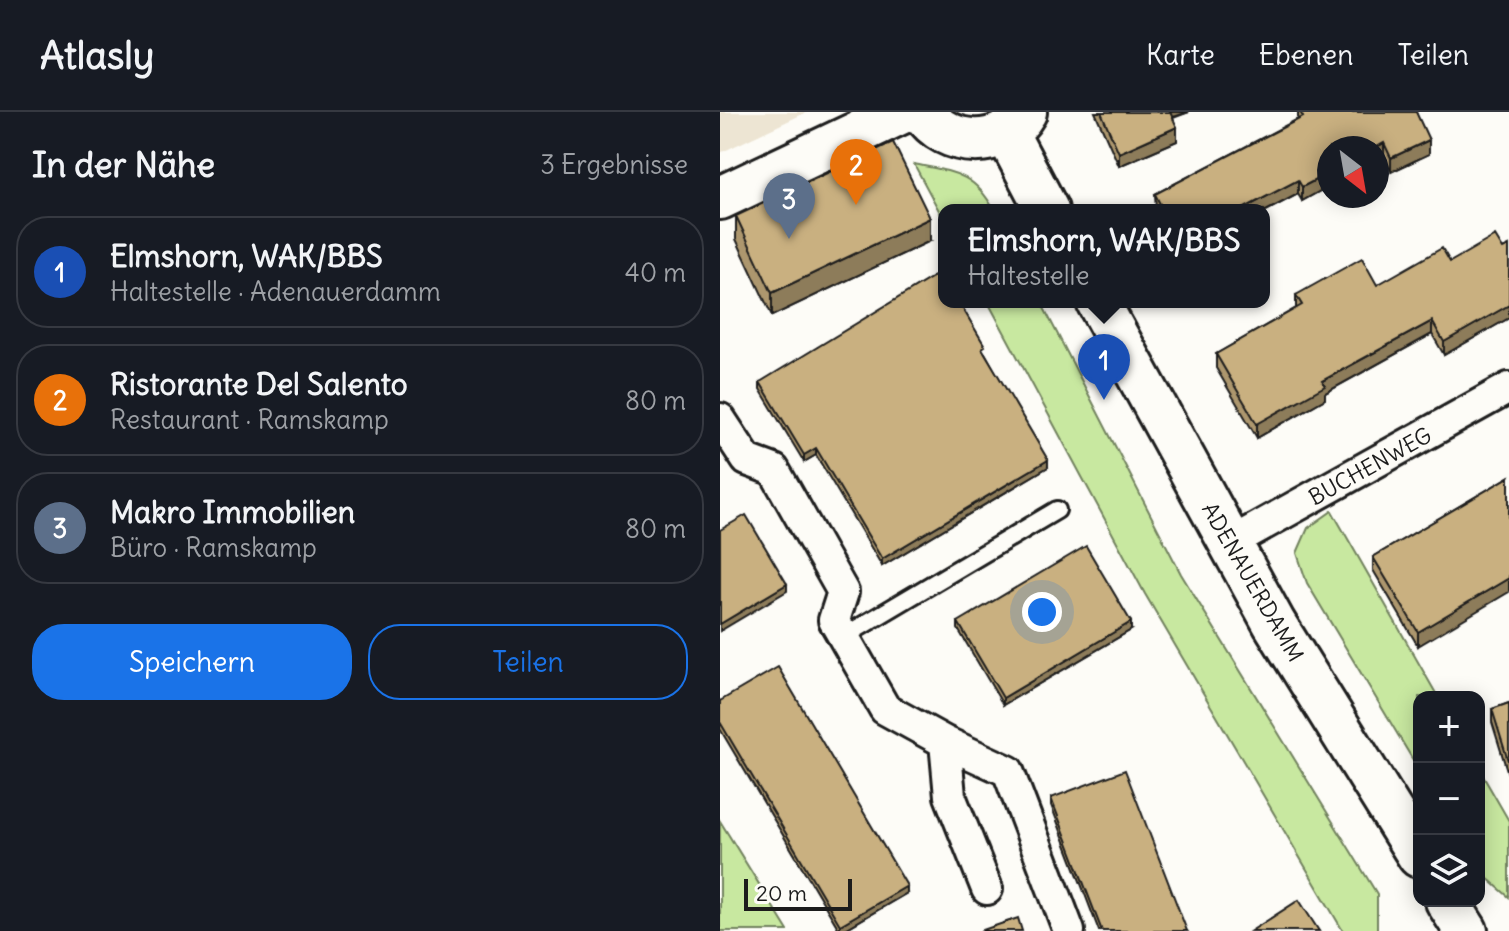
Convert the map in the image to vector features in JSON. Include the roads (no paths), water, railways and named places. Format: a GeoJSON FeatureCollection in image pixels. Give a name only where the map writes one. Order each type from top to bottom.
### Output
{"type":"FeatureCollection","features":[{"type":"Feature","properties":{"kind":"street"},"geometry":{"type":"LineString","coordinates":[[720,198],[902,112]]}},
{"type":"Feature","properties":{"kind":"street"},"geometry":{"type":"LineString","coordinates":[[923,112],[929,122],[946,134],[966,141],[987,140],[1016,122],[1045,204]]}},
{"type":"Feature","properties":{"kind":"street","name":"ADENAUERDAMM"},"geometry":{"type":"LineString","coordinates":[[1101,308],[1274,623],[1413,846]]}},
{"type":"Feature","properties":{"kind":"street","name":"BUCHENWEG"},"geometry":{"type":"LineString","coordinates":[[1230,543],[1509,388]]}},
{"type":"Feature","properties":{"kind":"street"},"geometry":{"type":"LineString","coordinates":[[725,437],[747,460],[774,470],[843,592],[834,620],[885,709],[945,742],[1008,771],[1069,931]]}},
{"type":"Feature","properties":{"kind":"street"},"geometry":{"type":"LineString","coordinates":[[945,742],[950,796],[987,889]]}},
{"type":"Feature","properties":{"kind":"street"},"geometry":{"type":"LineString","coordinates":[[1451,907],[1466,931]]}},
{"type":"Feature","properties":{"kind":"lane"},"geometry":{"type":"LineString","coordinates":[[843,637],[1057,510]]}},
{"type":"Feature","properties":{"kind":"place","name":"Ristorante Del Salento"},"geometry":{"type":"Point","coordinates":[856,205]}},
{"type":"Feature","properties":{"kind":"place","name":"Makro Immobilien"},"geometry":{"type":"Point","coordinates":[789,239]}},
{"type":"Feature","properties":{"kind":"place","name":"Elmshorn, WAK/BBS"},"geometry":{"type":"Point","coordinates":[1104,400]}}]}
